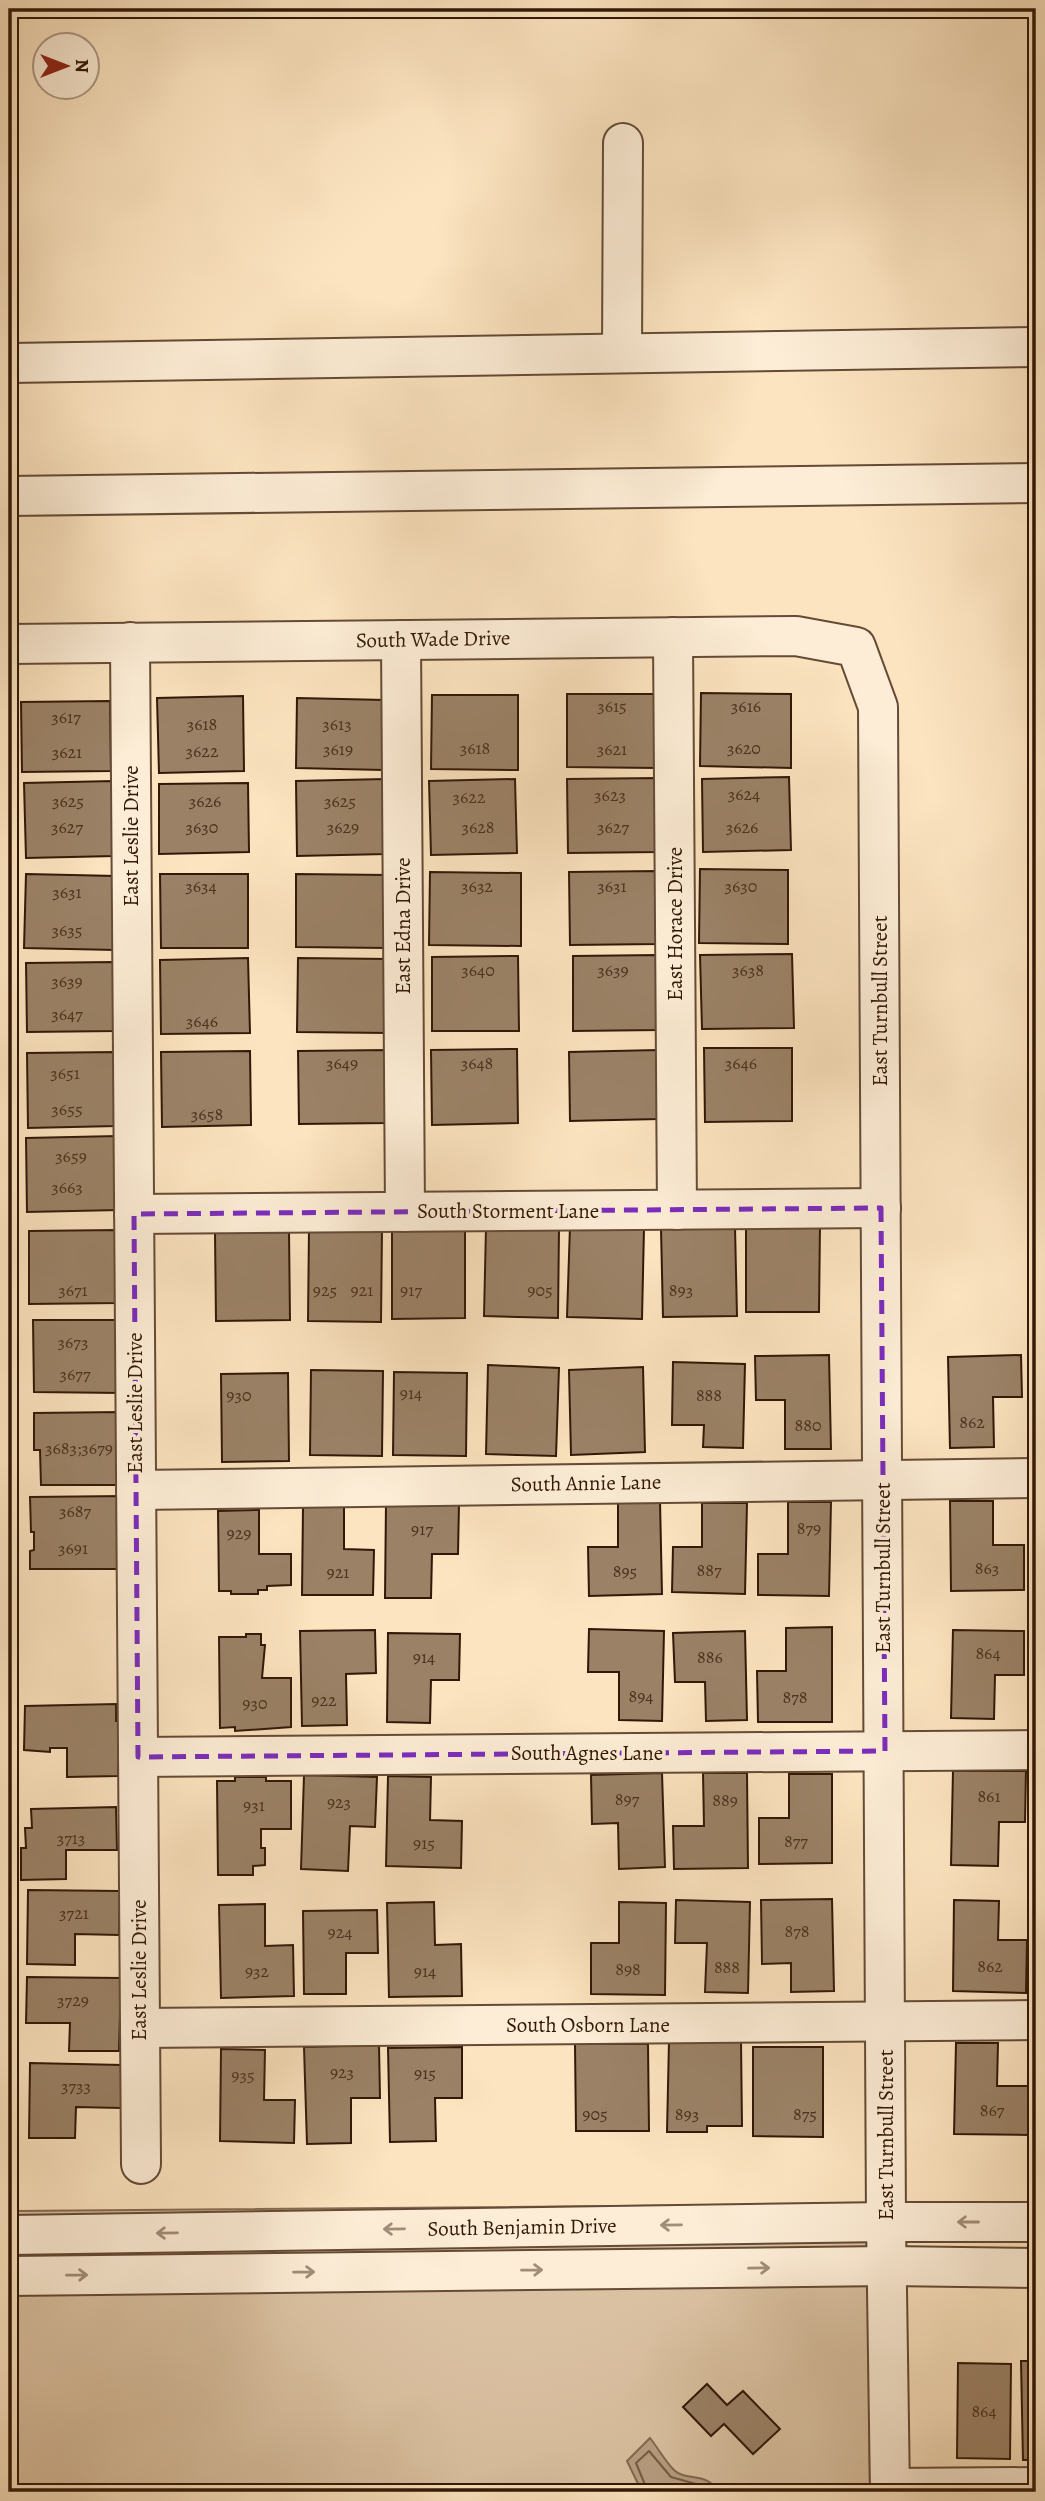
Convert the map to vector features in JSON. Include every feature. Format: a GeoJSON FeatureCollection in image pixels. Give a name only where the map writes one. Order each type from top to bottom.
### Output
{"type":"FeatureCollection","features":[{"type":"Feature","properties":{"kind":"street"},"geometry":{"type":"LineString","coordinates":[[622,143],[622,353]]}},
{"type":"Feature","properties":{"kind":"street"},"geometry":{"type":"LineString","coordinates":[[9,363],[1036,347]]}},
{"type":"Feature","properties":{"kind":"street"},"geometry":{"type":"LineString","coordinates":[[9,496],[1036,483]]}},
{"type":"Feature","properties":{"kind":"street","name":"South Wade Drive"},"geometry":{"type":"LineString","coordinates":[[9,643],[796,636],[856,647]]}},
{"type":"Feature","properties":{"kind":"street","name":"East Horace Drive"},"geometry":{"type":"LineString","coordinates":[[673,637],[677,1210]]}},
{"type":"Feature","properties":{"kind":"street","name":"East Edna Drive"},"geometry":{"type":"LineString","coordinates":[[401,640],[405,1212]]}},
{"type":"Feature","properties":{"kind":"street","name":"East Leslie Drive"},"geometry":{"type":"LineString","coordinates":[[130,642],[141,2164]]}},
{"type":"Feature","properties":{"kind":"street","name":"East Turnbull Street"},"geometry":{"type":"LineString","coordinates":[[856,647],[878,707],[886,2222],[890,2490]]}},
{"type":"Feature","properties":{"kind":"street","name":"South Storment Lane"},"geometry":{"type":"LineString","coordinates":[[134,1214],[881,1208]]}},
{"type":"Feature","properties":{"kind":"street","name":"South Annie Lane"},"geometry":{"type":"LineString","coordinates":[[136,1490],[1036,1478]]}},
{"type":"Feature","properties":{"kind":"street","name":"South Agnes Lane"},"geometry":{"type":"LineString","coordinates":[[138,1757],[1036,1750]]}},
{"type":"Feature","properties":{"kind":"street","name":"South Osborn Lane"},"geometry":{"type":"LineString","coordinates":[[140,2028],[1036,2020]]}},
{"type":"Feature","properties":{"kind":"street","name":"South Benjamin Drive"},"geometry":{"type":"LineString","coordinates":[[9,2235],[1036,2222]]}},
{"type":"Feature","properties":{"kind":"street","name":"South Benjamin Drive"},"geometry":{"type":"LineString","coordinates":[[9,2276],[888,2266],[1036,2268]]}},
{"type":"Feature","properties":{"kind":"street"},"geometry":{"type":"LineString","coordinates":[[890,2490],[1036,2487]]}},
{"type":"Feature","properties":{"kind":"highlighted area"},"geometry":{"type":"Polygon","coordinates":[[[881,1208],[885,1751],[138,1757],[134,1214],[881,1208]]]}},
{"type":"Feature","properties":{"kind":"shaded area"},"geometry":{"type":"Polygon","coordinates":[[[9,833],[14,2211],[867,2204],[870,2492],[9,2492],[9,833]]]}},
{"type":"Feature","properties":{"kind":"water"},"geometry":{"type":"Polygon","coordinates":[[[650,2438],[674,2470],[685,2476],[708,2481],[717,2492],[642,2492],[627,2461],[650,2438]]]}},
{"type":"Feature","properties":{"kind":"building"},"geometry":{"type":"Polygon","coordinates":[[[701,693],[791,694],[791,768],[700,766],[701,693]]]}},
{"type":"Feature","properties":{"kind":"building"},"geometry":{"type":"Polygon","coordinates":[[[567,694],[657,694],[656,768],[567,767],[567,694]]]}},
{"type":"Feature","properties":{"kind":"building"},"geometry":{"type":"Polygon","coordinates":[[[432,695],[518,695],[518,770],[431,769],[432,695]]]}},
{"type":"Feature","properties":{"kind":"building"},"geometry":{"type":"Polygon","coordinates":[[[243,696],[244,771],[159,773],[157,698],[243,696]]]}},
{"type":"Feature","properties":{"kind":"building"},"geometry":{"type":"Polygon","coordinates":[[[297,698],[385,700],[383,770],[296,768],[297,698]]]}},
{"type":"Feature","properties":{"kind":"building"},"geometry":{"type":"Polygon","coordinates":[[[110,701],[111,771],[22,772],[21,702],[110,701]]]}},
{"type":"Feature","properties":{"kind":"building"},"geometry":{"type":"Polygon","coordinates":[[[789,777],[791,850],[703,852],[702,779],[789,777]]]}},
{"type":"Feature","properties":{"kind":"building"},"geometry":{"type":"Polygon","coordinates":[[[658,778],[659,852],[568,853],[567,779],[658,778]]]}},
{"type":"Feature","properties":{"kind":"building"},"geometry":{"type":"Polygon","coordinates":[[[385,779],[386,854],[297,856],[296,781],[385,779]]]}},
{"type":"Feature","properties":{"kind":"building"},"geometry":{"type":"Polygon","coordinates":[[[515,779],[517,853],[431,855],[429,781],[515,779]]]}},
{"type":"Feature","properties":{"kind":"building"},"geometry":{"type":"Polygon","coordinates":[[[113,781],[115,856],[26,858],[24,783],[113,781]]]}},
{"type":"Feature","properties":{"kind":"building"},"geometry":{"type":"Polygon","coordinates":[[[248,783],[249,852],[159,854],[159,784],[248,783]]]}},
{"type":"Feature","properties":{"kind":"building"},"geometry":{"type":"Polygon","coordinates":[[[700,869],[788,870],[788,944],[699,943],[700,869]]]}},
{"type":"Feature","properties":{"kind":"building"},"geometry":{"type":"Polygon","coordinates":[[[657,871],[658,944],[570,945],[569,872],[657,871]]]}},
{"type":"Feature","properties":{"kind":"building"},"geometry":{"type":"Polygon","coordinates":[[[430,872],[521,873],[521,946],[429,945],[430,872]]]}},
{"type":"Feature","properties":{"kind":"building"},"geometry":{"type":"Polygon","coordinates":[[[26,874],[116,876],[115,950],[24,948],[26,874]]]}},
{"type":"Feature","properties":{"kind":"building"},"geometry":{"type":"Polygon","coordinates":[[[160,874],[248,874],[248,948],[161,948],[160,874]]]}},
{"type":"Feature","properties":{"kind":"building"},"geometry":{"type":"Polygon","coordinates":[[[296,874],[388,875],[387,948],[296,947],[296,874]]]}},
{"type":"Feature","properties":{"kind":"building"},"geometry":{"type":"Polygon","coordinates":[[[792,954],[794,1028],[702,1029],[700,955],[792,954]]]}},
{"type":"Feature","properties":{"kind":"building"},"geometry":{"type":"Polygon","coordinates":[[[659,955],[659,1030],[573,1031],[573,956],[659,955]]]}},
{"type":"Feature","properties":{"kind":"building"},"geometry":{"type":"Polygon","coordinates":[[[518,956],[519,1031],[432,1031],[432,957],[518,956]]]}},
{"type":"Feature","properties":{"kind":"building"},"geometry":{"type":"Polygon","coordinates":[[[248,958],[250,1033],[161,1034],[160,960],[248,958]]]}},
{"type":"Feature","properties":{"kind":"building"},"geometry":{"type":"Polygon","coordinates":[[[298,958],[389,959],[388,1033],[297,1032],[298,958]]]}},
{"type":"Feature","properties":{"kind":"building"},"geometry":{"type":"Polygon","coordinates":[[[114,962],[115,1031],[27,1032],[26,963],[114,962]]]}},
{"type":"Feature","properties":{"kind":"building"},"geometry":{"type":"Polygon","coordinates":[[[704,1048],[792,1048],[792,1121],[705,1122],[704,1048]]]}},
{"type":"Feature","properties":{"kind":"building"},"geometry":{"type":"Polygon","coordinates":[[[517,1049],[518,1123],[432,1125],[431,1050],[517,1049]]]}},
{"type":"Feature","properties":{"kind":"building"},"geometry":{"type":"Polygon","coordinates":[[[388,1050],[388,1123],[299,1124],[298,1051],[388,1050]]]}},
{"type":"Feature","properties":{"kind":"building"},"geometry":{"type":"Polygon","coordinates":[[[658,1050],[659,1119],[570,1121],[569,1052],[658,1050]]]}},
{"type":"Feature","properties":{"kind":"building"},"geometry":{"type":"Polygon","coordinates":[[[250,1051],[251,1125],[162,1127],[161,1052],[250,1051]]]}},
{"type":"Feature","properties":{"kind":"building"},"geometry":{"type":"Polygon","coordinates":[[[115,1052],[116,1126],[28,1128],[27,1053],[115,1052]]]}},
{"type":"Feature","properties":{"kind":"building"},"geometry":{"type":"Polygon","coordinates":[[[117,1136],[119,1210],[27,1212],[26,1138],[117,1136]]]}},
{"type":"Feature","properties":{"kind":"building"},"geometry":{"type":"Polygon","coordinates":[[[746,1225],[820,1225],[819,1312],[746,1312],[746,1225]]]}},
{"type":"Feature","properties":{"kind":"building"},"geometry":{"type":"Polygon","coordinates":[[[570,1226],[644,1228],[642,1319],[567,1317],[570,1226]]]}},
{"type":"Feature","properties":{"kind":"building"},"geometry":{"type":"Polygon","coordinates":[[[486,1227],[559,1228],[558,1318],[484,1316],[486,1227]]]}},
{"type":"Feature","properties":{"kind":"building"},"geometry":{"type":"Polygon","coordinates":[[[735,1227],[737,1316],[663,1317],[661,1229],[735,1227]]]}},
{"type":"Feature","properties":{"kind":"building"},"geometry":{"type":"Polygon","coordinates":[[[309,1228],[382,1229],[381,1322],[308,1321],[309,1228]]]}},
{"type":"Feature","properties":{"kind":"building"},"geometry":{"type":"Polygon","coordinates":[[[465,1229],[465,1318],[392,1319],[392,1230],[465,1229]]]}},
{"type":"Feature","properties":{"kind":"building"},"geometry":{"type":"Polygon","coordinates":[[[117,1230],[118,1303],[29,1304],[29,1231],[117,1230]]]}},
{"type":"Feature","properties":{"kind":"building"},"geometry":{"type":"Polygon","coordinates":[[[289,1232],[290,1320],[216,1321],[215,1233],[289,1232]]]}},
{"type":"Feature","properties":{"kind":"building"},"geometry":{"type":"Polygon","coordinates":[[[33,1320],[120,1320],[121,1393],[34,1392],[33,1320]]]}},
{"type":"Feature","properties":{"kind":"building"},"geometry":{"type":"Polygon","coordinates":[[[829,1355],[831,1449],[785,1449],[785,1400],[756,1400],[755,1356],[829,1355]]]}},
{"type":"Feature","properties":{"kind":"building"},"geometry":{"type":"Polygon","coordinates":[[[1021,1355],[1022,1397],[993,1397],[994,1447],[950,1448],[948,1357],[1021,1355]]]}},
{"type":"Feature","properties":{"kind":"building"},"geometry":{"type":"Polygon","coordinates":[[[673,1362],[745,1364],[743,1448],[703,1447],[704,1425],[672,1425],[673,1362]]]}},
{"type":"Feature","properties":{"kind":"building"},"geometry":{"type":"Polygon","coordinates":[[[488,1365],[559,1368],[556,1456],[486,1454],[488,1365]]]}},
{"type":"Feature","properties":{"kind":"building"},"geometry":{"type":"Polygon","coordinates":[[[643,1367],[645,1452],[571,1455],[569,1370],[643,1367]]]}},
{"type":"Feature","properties":{"kind":"building"},"geometry":{"type":"Polygon","coordinates":[[[311,1370],[383,1371],[382,1456],[310,1455],[311,1370]]]}},
{"type":"Feature","properties":{"kind":"building"},"geometry":{"type":"Polygon","coordinates":[[[394,1372],[467,1373],[466,1456],[393,1455],[394,1372]]]}},
{"type":"Feature","properties":{"kind":"building"},"geometry":{"type":"Polygon","coordinates":[[[288,1373],[289,1461],[222,1462],[221,1374],[288,1373]]]}},
{"type":"Feature","properties":{"kind":"building"},"geometry":{"type":"Polygon","coordinates":[[[121,1412],[124,1485],[41,1485],[40,1450],[34,1450],[34,1413],[121,1412]]]}},
{"type":"Feature","properties":{"kind":"building"},"geometry":{"type":"Polygon","coordinates":[[[124,1496],[122,1569],[30,1569],[34,1532],[31,1532],[30,1497],[124,1496]]]}},
{"type":"Feature","properties":{"kind":"building"},"geometry":{"type":"Polygon","coordinates":[[[660,1501],[662,1594],[589,1596],[588,1547],[618,1547],[618,1502],[660,1501]]]}},
{"type":"Feature","properties":{"kind":"building"},"geometry":{"type":"Polygon","coordinates":[[[950,1501],[993,1501],[993,1545],[1024,1545],[1024,1590],[951,1591],[950,1501]]]}},
{"type":"Feature","properties":{"kind":"building"},"geometry":{"type":"Polygon","coordinates":[[[788,1502],[831,1502],[829,1596],[758,1595],[758,1554],[788,1554],[788,1502]]]}},
{"type":"Feature","properties":{"kind":"building"},"geometry":{"type":"Polygon","coordinates":[[[386,1503],[459,1504],[458,1554],[432,1554],[431,1598],[385,1598],[386,1503]]]}},
{"type":"Feature","properties":{"kind":"building"},"geometry":{"type":"Polygon","coordinates":[[[702,1503],[747,1503],[745,1594],[672,1592],[673,1547],[702,1547],[702,1503]]]}},
{"type":"Feature","properties":{"kind":"building"},"geometry":{"type":"Polygon","coordinates":[[[303,1507],[344,1507],[344,1549],[374,1550],[373,1595],[302,1595],[303,1507]]]}},
{"type":"Feature","properties":{"kind":"building"},"geometry":{"type":"Polygon","coordinates":[[[259,1510],[259,1554],[291,1554],[291,1585],[267,1586],[267,1590],[258,1590],[258,1594],[219,1591],[218,1511],[259,1510]]]}},
{"type":"Feature","properties":{"kind":"building"},"geometry":{"type":"Polygon","coordinates":[[[832,1627],[832,1722],[758,1722],[757,1671],[786,1671],[786,1628],[832,1627]]]}},
{"type":"Feature","properties":{"kind":"building"},"geometry":{"type":"Polygon","coordinates":[[[589,1629],[664,1631],[662,1721],[619,1720],[619,1672],[588,1672],[589,1629]]]}},
{"type":"Feature","properties":{"kind":"building"},"geometry":{"type":"Polygon","coordinates":[[[375,1630],[376,1673],[346,1674],[347,1725],[302,1726],[300,1631],[375,1630]]]}},
{"type":"Feature","properties":{"kind":"building"},"geometry":{"type":"Polygon","coordinates":[[[953,1630],[1024,1631],[1024,1675],[995,1675],[994,1719],[951,1718],[953,1630]]]}},
{"type":"Feature","properties":{"kind":"building"},"geometry":{"type":"Polygon","coordinates":[[[745,1631],[747,1720],[706,1721],[705,1682],[675,1682],[673,1633],[745,1631]]]}},
{"type":"Feature","properties":{"kind":"building"},"geometry":{"type":"Polygon","coordinates":[[[388,1633],[460,1634],[459,1680],[431,1680],[430,1723],[387,1722],[388,1633]]]}},
{"type":"Feature","properties":{"kind":"building"},"geometry":{"type":"Polygon","coordinates":[[[246,1634],[261,1634],[261,1645],[265,1645],[262,1678],[291,1678],[291,1727],[235,1731],[235,1727],[220,1728],[219,1637],[246,1637],[246,1634]]]}},
{"type":"Feature","properties":{"kind":"building"},"geometry":{"type":"Polygon","coordinates":[[[116,1704],[116,1721],[119,1721],[118,1776],[67,1777],[67,1748],[50,1748],[50,1752],[24,1750],[25,1706],[116,1704]]]}},
{"type":"Feature","properties":{"kind":"building"},"geometry":{"type":"Polygon","coordinates":[[[953,1771],[1026,1771],[1025,1822],[999,1822],[998,1866],[951,1865],[953,1771]]]}},
{"type":"Feature","properties":{"kind":"building"},"geometry":{"type":"Polygon","coordinates":[[[662,1773],[665,1867],[619,1869],[618,1823],[592,1824],[591,1775],[662,1773]]]}},
{"type":"Feature","properties":{"kind":"building"},"geometry":{"type":"Polygon","coordinates":[[[703,1773],[747,1773],[748,1868],[674,1869],[673,1826],[704,1826],[703,1773]]]}},
{"type":"Feature","properties":{"kind":"building"},"geometry":{"type":"Polygon","coordinates":[[[789,1774],[832,1774],[832,1863],[759,1864],[759,1818],[789,1818],[789,1774]]]}},
{"type":"Feature","properties":{"kind":"building"},"geometry":{"type":"Polygon","coordinates":[[[304,1775],[377,1777],[375,1827],[350,1826],[348,1871],[301,1869],[304,1775]]]}},
{"type":"Feature","properties":{"kind":"building"},"geometry":{"type":"Polygon","coordinates":[[[388,1776],[431,1777],[430,1820],[462,1821],[461,1868],[386,1866],[388,1776]]]}},
{"type":"Feature","properties":{"kind":"building"},"geometry":{"type":"Polygon","coordinates":[[[235,1777],[266,1777],[266,1781],[291,1781],[291,1829],[261,1829],[265,1865],[253,1866],[253,1875],[218,1875],[217,1781],[235,1781],[235,1777]]]}},
{"type":"Feature","properties":{"kind":"building"},"geometry":{"type":"Polygon","coordinates":[[[116,1807],[117,1850],[66,1850],[66,1879],[21,1880],[21,1848],[26,1848],[25,1828],[32,1828],[31,1809],[116,1807]]]}},
{"type":"Feature","properties":{"kind":"building"},"geometry":{"type":"Polygon","coordinates":[[[28,1890],[120,1891],[119,1935],[75,1934],[75,1965],[27,1964],[28,1890]]]}},
{"type":"Feature","properties":{"kind":"building"},"geometry":{"type":"Polygon","coordinates":[[[832,1899],[834,1991],[791,1992],[791,1963],[762,1964],[761,1900],[832,1899]]]}},
{"type":"Feature","properties":{"kind":"building"},"geometry":{"type":"Polygon","coordinates":[[[676,1900],[750,1902],[748,1993],[705,1992],[707,1943],[675,1943],[676,1900]]]}},
{"type":"Feature","properties":{"kind":"building"},"geometry":{"type":"Polygon","coordinates":[[[954,1900],[999,1901],[998,1940],[1027,1940],[1026,1993],[953,1991],[954,1900]]]}},
{"type":"Feature","properties":{"kind":"building"},"geometry":{"type":"Polygon","coordinates":[[[434,1902],[435,1945],[461,1944],[462,1996],[389,1997],[387,1903],[434,1902]]]}},
{"type":"Feature","properties":{"kind":"building"},"geometry":{"type":"Polygon","coordinates":[[[619,1902],[666,1903],[665,1995],[591,1994],[591,1943],[619,1943],[619,1902]]]}},
{"type":"Feature","properties":{"kind":"building"},"geometry":{"type":"Polygon","coordinates":[[[265,1904],[265,1946],[293,1945],[294,1996],[221,1998],[219,1905],[265,1904]]]}},
{"type":"Feature","properties":{"kind":"building"},"geometry":{"type":"Polygon","coordinates":[[[377,1910],[378,1953],[346,1953],[346,1994],[304,1994],[303,1911],[377,1910]]]}},
{"type":"Feature","properties":{"kind":"building"},"geometry":{"type":"Polygon","coordinates":[[[27,1977],[121,1978],[119,2051],[69,2051],[70,2023],[26,2023],[27,1977]]]}},
{"type":"Feature","properties":{"kind":"building"},"geometry":{"type":"Polygon","coordinates":[[[669,2041],[741,2041],[742,2126],[707,2126],[707,2132],[667,2132],[669,2041]]]}},
{"type":"Feature","properties":{"kind":"building"},"geometry":{"type":"Polygon","coordinates":[[[956,2043],[998,2043],[997,2086],[1029,2086],[1029,2135],[954,2134],[956,2043]]]}},
{"type":"Feature","properties":{"kind":"building"},"geometry":{"type":"Polygon","coordinates":[[[575,2044],[648,2044],[649,2131],[576,2131],[575,2044]]]}},
{"type":"Feature","properties":{"kind":"building"},"geometry":{"type":"Polygon","coordinates":[[[379,2045],[380,2098],[351,2098],[351,2143],[307,2144],[304,2047],[379,2045]]]}},
{"type":"Feature","properties":{"kind":"building"},"geometry":{"type":"Polygon","coordinates":[[[462,2047],[462,2098],[435,2098],[436,2141],[390,2142],[388,2048],[462,2047]]]}},
{"type":"Feature","properties":{"kind":"building"},"geometry":{"type":"Polygon","coordinates":[[[753,2047],[823,2047],[823,2137],[753,2136],[753,2047]]]}},
{"type":"Feature","properties":{"kind":"building"},"geometry":{"type":"Polygon","coordinates":[[[221,2049],[265,2050],[264,2100],[295,2100],[294,2143],[220,2141],[221,2049]]]}},
{"type":"Feature","properties":{"kind":"building"},"geometry":{"type":"Polygon","coordinates":[[[30,2063],[122,2065],[121,2108],[76,2107],[75,2138],[29,2138],[30,2063]]]}},
{"type":"Feature","properties":{"kind":"building"},"geometry":{"type":"Polygon","coordinates":[[[1021,2361],[1036,2361],[1036,2460],[1023,2460],[1021,2361]]]}},
{"type":"Feature","properties":{"kind":"building"},"geometry":{"type":"Polygon","coordinates":[[[958,2363],[1011,2364],[1010,2459],[957,2458],[958,2363]]]}},
{"type":"Feature","properties":{"kind":"building"},"geometry":{"type":"Polygon","coordinates":[[[707,2384],[727,2405],[743,2391],[780,2429],[753,2454],[724,2424],[711,2436],[683,2407],[707,2384]]]}}]}
